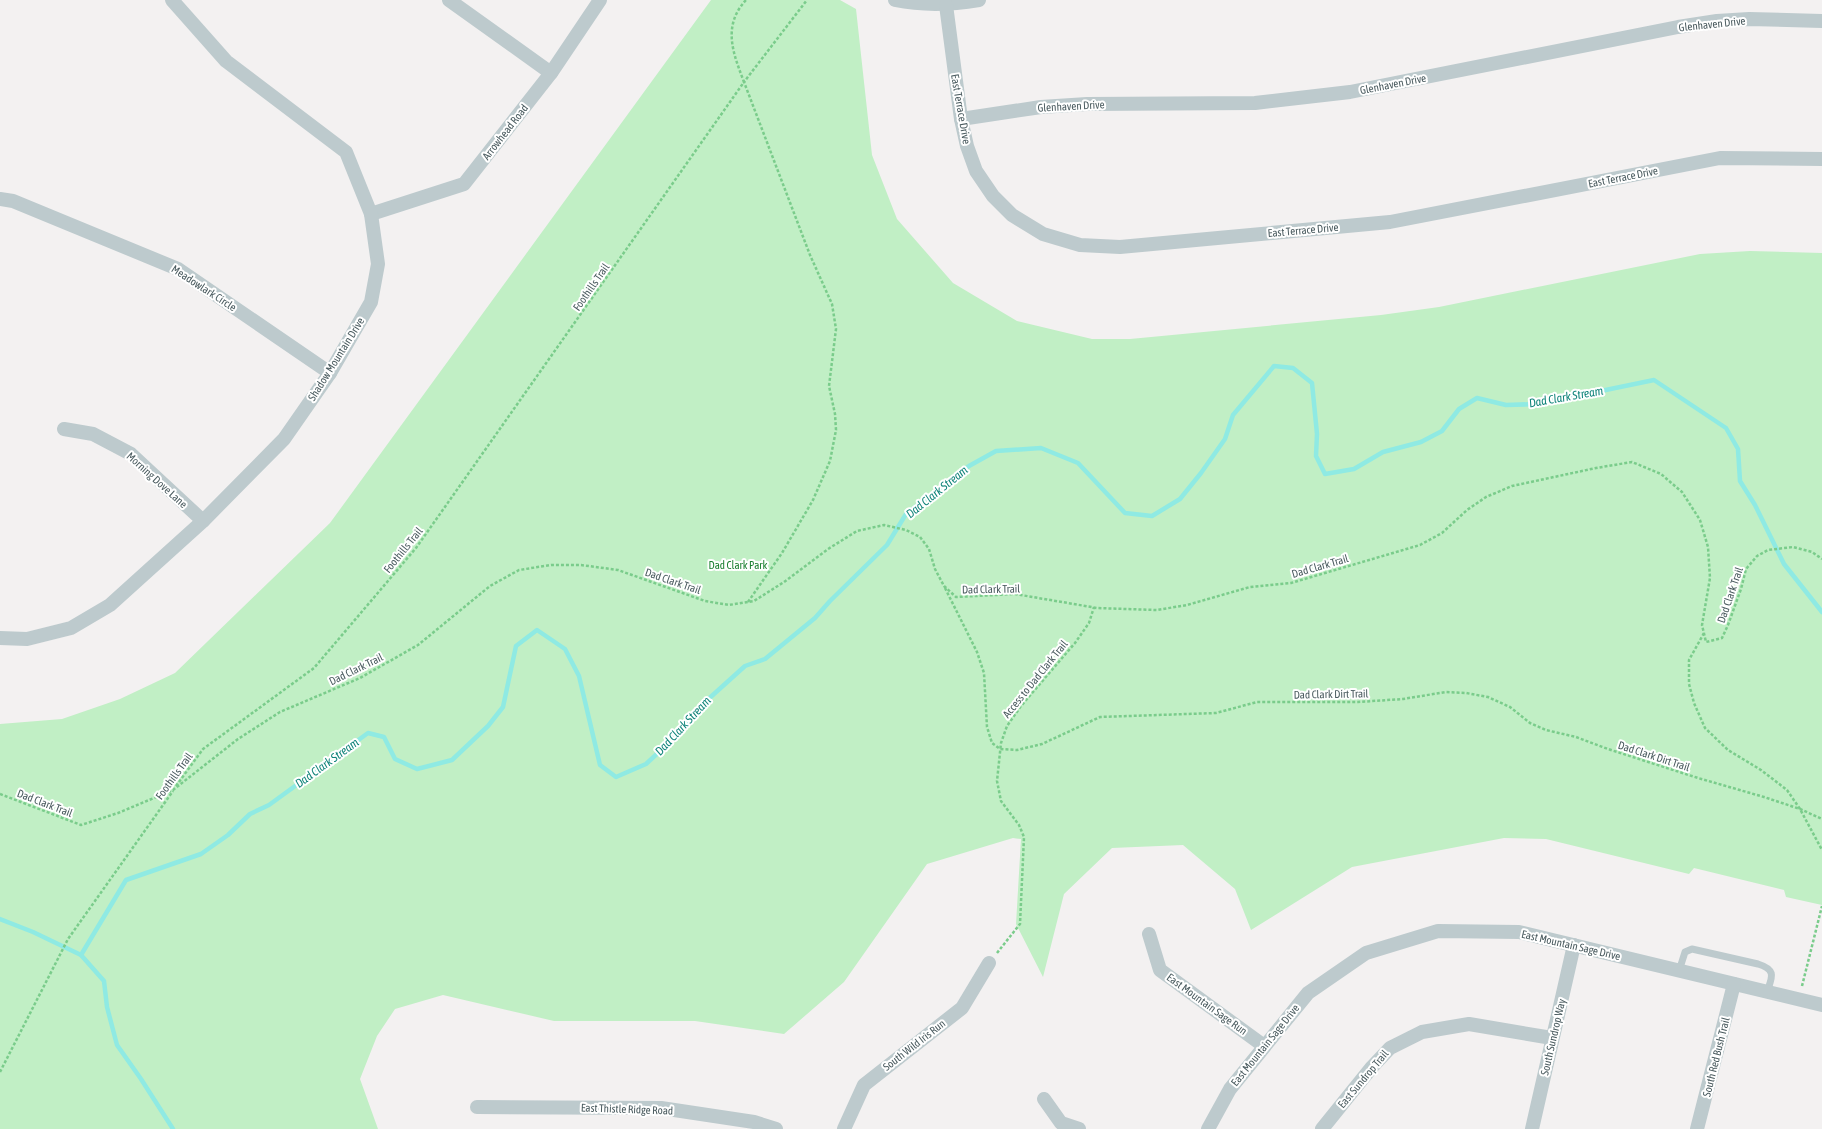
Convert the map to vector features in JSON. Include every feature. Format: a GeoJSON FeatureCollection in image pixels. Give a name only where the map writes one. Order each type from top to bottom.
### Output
{"type":"FeatureCollection","features":[{"type":"Feature","properties":{"kind":"street","name":"Shadow Mountain Drive"},"geometry":{"type":"LineString","coordinates":[[0,638],[27,639],[72,628],[110,605],[203,521],[284,439],[330,373],[371,302],[378,264],[372,214],[346,152],[226,61],[172,0]]}},
{"type":"Feature","properties":{"kind":"street"},"geometry":{"type":"LineString","coordinates":[[449,0],[551,73]]}},
{"type":"Feature","properties":{"kind":"street","name":"Arrowhead Road"},"geometry":{"type":"LineString","coordinates":[[372,214],[464,184],[551,73],[600,0]]}},
{"type":"Feature","properties":{"kind":"street"},"geometry":{"type":"LineString","coordinates":[[895,0],[917,4],[946,5],[979,0]]}},
{"type":"Feature","properties":{"kind":"street","name":"East Terrace Drive"},"geometry":{"type":"LineString","coordinates":[[946,5],[961,119],[967,146],[976,171],[993,196],[1012,214],[1043,234],[1080,245],[1120,247],[1390,222],[1720,158],[1822,159]]}},
{"type":"Feature","properties":{"kind":"street","name":"Glenhaven Drive"},"geometry":{"type":"LineString","coordinates":[[961,119],[1041,107],[1087,104],[1254,103],[1297,99],[1350,92],[1717,21],[1749,19],[1822,21]]}},
{"type":"Feature","properties":{"kind":"street","name":"Meadowlark Circle"},"geometry":{"type":"LineString","coordinates":[[0,199],[13,201],[178,269],[330,373]]}},
{"type":"Feature","properties":{"kind":"street","name":"Morning Dove Lane"},"geometry":{"type":"LineString","coordinates":[[64,429],[93,434],[132,454],[203,521]]}},
{"type":"Feature","properties":{"kind":"street","name":"East Mountain Sage Drive"},"geometry":{"type":"LineString","coordinates":[[1208,1129],[1230,1089],[1308,993],[1366,953],[1438,931],[1519,932],[1822,1005]]}},
{"type":"Feature","properties":{"kind":"street","name":"East Mountain Sage Run"},"geometry":{"type":"LineString","coordinates":[[1149,934],[1160,970],[1264,1046]]}},
{"type":"Feature","properties":{"kind":"street","name":"South Sundrop Way"},"geometry":{"type":"LineString","coordinates":[[1532,1129],[1574,945]]}},
{"type":"Feature","properties":{"kind":"street","name":"South Wild Iris Run"},"geometry":{"type":"LineString","coordinates":[[844,1129],[864,1084],[962,1008],[989,963]]}},
{"type":"Feature","properties":{"kind":"street","name":"South Red Bush Trail"},"geometry":{"type":"LineString","coordinates":[[1697,1129],[1734,984]]}},
{"type":"Feature","properties":{"kind":"street","name":"East Sundrop Trail"},"geometry":{"type":"LineString","coordinates":[[1322,1129],[1372,1067],[1390,1048],[1422,1032],[1469,1024],[1552,1038]]}},
{"type":"Feature","properties":{"kind":"street"},"geometry":{"type":"LineString","coordinates":[[1044,1099],[1061,1123],[1079,1129]]}},
{"type":"Feature","properties":{"kind":"street","name":"East Thistle Ridge Road"},"geometry":{"type":"LineString","coordinates":[[476,1107],[661,1108],[754,1122],[776,1129]]}},
{"type":"Feature","properties":{"kind":"lane"},"geometry":{"type":"LineString","coordinates":[[1679,971],[1684,952],[1692,949],[1750,962],[1769,967],[1771,971],[1771,978],[1767,992]]}},
{"type":"Feature","properties":{"kind":"path"},"geometry":{"type":"LineString","coordinates":[[746,0],[734,19],[730,39],[734,57],[810,256],[832,304],[836,329],[830,386],[836,430],[830,461],[813,500],[782,553],[748,602]]}},
{"type":"Feature","properties":{"kind":"path","name":"Foothills Trail"},"geometry":{"type":"LineString","coordinates":[[0,1072],[63,952],[68,939],[203,749],[314,668],[416,548],[744,82],[807,0]]}},
{"type":"Feature","properties":{"kind":"path","name":"Dad Clark Trail"},"geometry":{"type":"LineString","coordinates":[[0,794],[81,825],[118,813],[173,790],[238,739],[280,712],[360,678],[418,645],[490,586],[519,570],[551,565],[581,565],[618,570],[705,601],[729,605],[754,601],[784,582],[828,549],[857,531],[884,525],[906,530],[920,537],[929,549],[935,569],[944,586],[956,597],[1015,594],[1094,607],[1157,610],[1187,605],[1250,587],[1291,583],[1420,545],[1442,533],[1466,510],[1486,497],[1512,486],[1632,462],[1661,474],[1682,492],[1700,520],[1708,547],[1710,578],[1702,625],[1706,642],[1722,638],[1728,626],[1741,589],[1746,569],[1757,556],[1768,550],[1793,547],[1812,552],[1822,559]]}},
{"type":"Feature","properties":{"kind":"path"},"geometry":{"type":"LineString","coordinates":[[944,586],[977,652],[982,666],[984,673],[987,727],[992,743],[1000,749]]}},
{"type":"Feature","properties":{"kind":"path","name":"Access to Dad Clark Trail"},"geometry":{"type":"LineString","coordinates":[[989,963],[1020,924],[1024,853],[1024,837],[1019,825],[1002,801],[998,788],[997,781],[1000,749],[1007,726],[1021,706],[1075,643],[1089,623],[1094,607]]}},
{"type":"Feature","properties":{"kind":"path"},"geometry":{"type":"LineString","coordinates":[[1704,633],[1689,660],[1689,684],[1694,703],[1705,728],[1728,750],[1761,770],[1787,790],[1800,809],[1822,850]]}},
{"type":"Feature","properties":{"kind":"path","name":"Dad Clark Dirt Trail"},"geometry":{"type":"LineString","coordinates":[[1000,749],[1017,750],[1042,744],[1100,717],[1216,713],[1257,702],[1358,702],[1403,699],[1446,692],[1466,693],[1488,697],[1510,708],[1530,723],[1546,730],[1576,737],[1690,776],[1764,797],[1800,809],[1822,819]]}},
{"type":"Feature","properties":{"kind":"path"},"geometry":{"type":"LineString","coordinates":[[1801,988],[1822,906]]}},
{"type":"Feature","properties":{"kind":"green space","name":"Dad Clark Park"},"geometry":{"type":"Polygon","coordinates":[[[711,0],[840,0],[856,9],[872,155],[897,219],[953,283],[1017,321],[1092,339],[1130,339],[1381,315],[1439,307],[1700,254],[1750,251],[1822,253],[1822,905],[1786,897],[1784,890],[1694,868],[1689,874],[1546,839],[1504,838],[1352,867],[1251,930],[1235,889],[1183,845],[1112,848],[1064,894],[1043,977],[1016,924],[1021,839],[1013,838],[927,864],[844,982],[784,1034],[695,1021],[554,1021],[443,995],[395,1009],[377,1036],[360,1079],[378,1129],[0,1129],[0,724],[62,719],[120,699],[175,673],[330,523],[711,0]]]}},
{"type":"Feature","properties":{"kind":"waterway","name":"Dad Clark Stream"},"geometry":{"type":"LineString","coordinates":[[0,919],[33,932],[81,955],[126,880],[201,854],[228,835],[250,814],[269,805],[368,733],[384,737],[395,759],[417,769],[452,760],[488,726],[503,707],[516,646],[537,630],[565,649],[579,676],[600,765],[616,777],[646,764],[672,740],[694,712],[745,666],[765,659],[815,618],[830,601],[887,545],[906,514],[969,466],[996,451],[1041,448],[1078,463],[1125,513],[1152,516],[1180,499],[1225,439],[1233,415],[1274,366],[1293,368],[1312,383],[1317,434],[1316,456],[1325,474],[1354,469],[1383,452],[1421,442],[1442,431],[1459,409],[1477,398],[1506,405],[1538,404],[1654,380],[1726,428],[1738,449],[1740,481],[1755,505],[1784,564],[1822,612]]}},
{"type":"Feature","properties":{"kind":"waterway"},"geometry":{"type":"LineString","coordinates":[[81,955],[104,981],[107,1007],[117,1045],[173,1129]]}}]}
